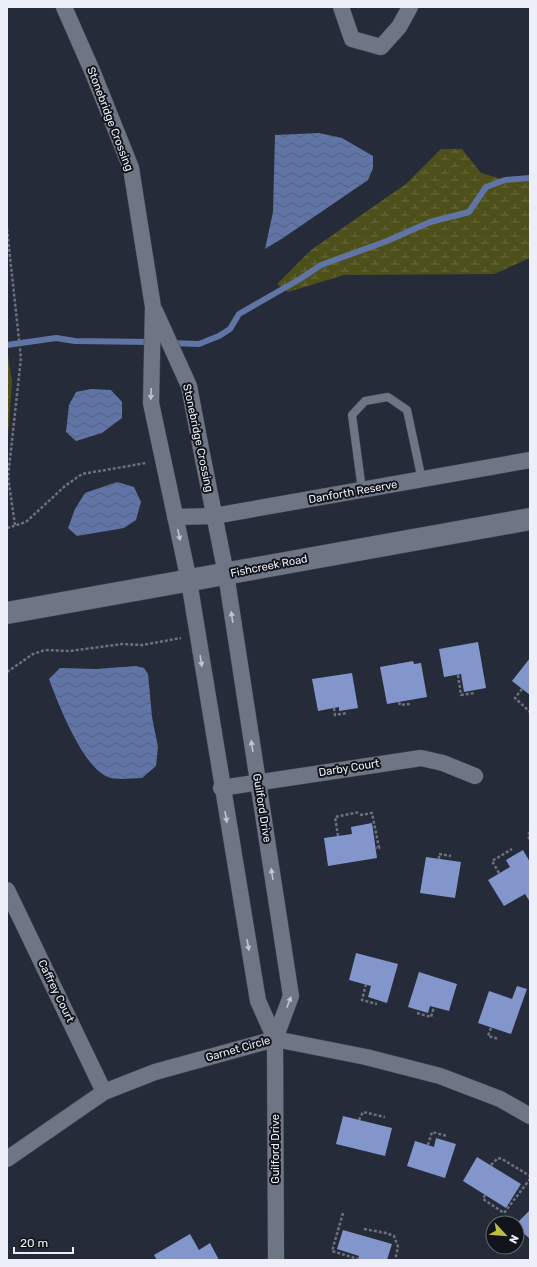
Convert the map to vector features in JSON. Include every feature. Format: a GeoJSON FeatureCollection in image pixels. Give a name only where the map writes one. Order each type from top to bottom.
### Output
{"type":"FeatureCollection","features":[{"type":"Feature","properties":{"kind":"main road","name":"Fishcreek Road"},"geometry":{"type":"LineString","coordinates":[[7,613],[530,519]]}},
{"type":"Feature","properties":{"kind":"street","name":"Stonebridge Crossing"},"geometry":{"type":"LineString","coordinates":[[64,7],[93,73],[131,168],[153,307],[158,329],[175,356],[188,386],[226,574]]}},
{"type":"Feature","properties":{"kind":"street"},"geometry":{"type":"LineString","coordinates":[[341,7],[352,39],[380,47],[399,27],[410,7]]}},
{"type":"Feature","properties":{"kind":"street","name":"Stonebridge Crossing"},"geometry":{"type":"LineString","coordinates":[[158,329],[152,355],[151,404],[189,581]]}},
{"type":"Feature","properties":{"kind":"street","name":"Danforth Reserve"},"geometry":{"type":"LineString","coordinates":[[175,517],[214,516],[530,460]]}},
{"type":"Feature","properties":{"kind":"street","name":"Guilford Drive"},"geometry":{"type":"LineString","coordinates":[[226,574],[291,996],[275,1039],[276,1260]]}},
{"type":"Feature","properties":{"kind":"street","name":"Guilford Drive"},"geometry":{"type":"LineString","coordinates":[[189,581],[221,788],[258,1001],[275,1039]]}},
{"type":"Feature","properties":{"kind":"street","name":"Darby Court"},"geometry":{"type":"LineString","coordinates":[[221,788],[421,758],[443,763],[475,776]]}},
{"type":"Feature","properties":{"kind":"street","name":"Caffrey Court"},"geometry":{"type":"LineString","coordinates":[[7,890],[104,1092]]}},
{"type":"Feature","properties":{"kind":"street","name":"Garnet Circle"},"geometry":{"type":"LineString","coordinates":[[7,1159],[104,1092],[155,1072],[275,1039],[366,1057],[440,1076],[500,1099],[530,1116]]}},
{"type":"Feature","properties":{"kind":"lane"},"geometry":{"type":"LineString","coordinates":[[362,490],[352,416],[365,401],[388,397],[407,410],[422,480]]}},
{"type":"Feature","properties":{"kind":"path"},"geometry":{"type":"LineString","coordinates":[[7,229],[21,358],[8,477],[15,525]]}},
{"type":"Feature","properties":{"kind":"path"},"geometry":{"type":"LineString","coordinates":[[7,528],[26,522],[65,486],[82,474],[152,462]]}},
{"type":"Feature","properties":{"kind":"path"},"geometry":{"type":"LineString","coordinates":[[7,672],[33,654],[45,650],[70,651],[122,644],[142,645],[181,639],[180,633]]}},
{"type":"Feature","properties":{"kind":"path"},"geometry":{"type":"LineString","coordinates":[[458,675],[461,695],[475,693]]}},
{"type":"Feature","properties":{"kind":"path"},"geometry":{"type":"LineString","coordinates":[[522,689],[515,698],[530,712]]}},
{"type":"Feature","properties":{"kind":"path"},"geometry":{"type":"LineString","coordinates":[[399,702],[400,705],[410,704]]}},
{"type":"Feature","properties":{"kind":"path"},"geometry":{"type":"LineString","coordinates":[[334,708],[335,715],[347,713]]}},
{"type":"Feature","properties":{"kind":"path"},"geometry":{"type":"LineString","coordinates":[[338,836],[335,817],[372,813],[379,848],[376,848]]}},
{"type":"Feature","properties":{"kind":"path"},"geometry":{"type":"LineString","coordinates":[[530,832],[528,835],[530,840]]}},
{"type":"Feature","properties":{"kind":"path"},"geometry":{"type":"LineString","coordinates":[[500,873],[492,861],[512,849]]}},
{"type":"Feature","properties":{"kind":"path"},"geometry":{"type":"LineString","coordinates":[[438,859],[439,854],[451,856]]}},
{"type":"Feature","properties":{"kind":"path"},"geometry":{"type":"LineString","coordinates":[[366,984],[362,1000],[377,1004]]}},
{"type":"Feature","properties":{"kind":"path"},"geometry":{"type":"LineString","coordinates":[[417,1013],[431,1017],[434,1007]]}},
{"type":"Feature","properties":{"kind":"path"},"geometry":{"type":"LineString","coordinates":[[492,1028],[488,1036],[499,1040]]}},
{"type":"Feature","properties":{"kind":"path"},"geometry":{"type":"LineString","coordinates":[[359,1120],[363,1112],[385,1117]]}},
{"type":"Feature","properties":{"kind":"path"},"geometry":{"type":"LineString","coordinates":[[428,1145],[432,1132],[447,1136]]}},
{"type":"Feature","properties":{"kind":"path"},"geometry":{"type":"LineString","coordinates":[[485,1195],[482,1199],[504,1213],[530,1178],[502,1159],[498,1158],[491,1165]]}},
{"type":"Feature","properties":{"kind":"path"},"geometry":{"type":"LineString","coordinates":[[343,1214],[332,1251],[358,1258]]}},
{"type":"Feature","properties":{"kind":"path"},"geometry":{"type":"LineString","coordinates":[[364,1229],[394,1236],[398,1248],[395,1260]]}},
{"type":"Feature","properties":{"kind":"green space"},"geometry":{"type":"Polygon","coordinates":[[[441,149],[462,149],[481,173],[505,180],[530,177],[530,258],[494,274],[344,275],[288,292],[277,284],[311,250],[406,184],[441,149]]]}},
{"type":"Feature","properties":{"kind":"green space"},"geometry":{"type":"Polygon","coordinates":[[[7,349],[12,382],[7,448],[7,349]]]}},
{"type":"Feature","properties":{"kind":"water"},"geometry":{"type":"Polygon","coordinates":[[[319,133],[342,138],[373,156],[373,168],[368,180],[265,249],[273,212],[275,135],[319,133]]]}},
{"type":"Feature","properties":{"kind":"water"},"geometry":{"type":"Polygon","coordinates":[[[91,389],[111,390],[122,402],[122,418],[102,433],[76,441],[66,432],[69,405],[76,392],[91,389]]]}},
{"type":"Feature","properties":{"kind":"water"},"geometry":{"type":"Polygon","coordinates":[[[117,482],[134,487],[141,502],[136,520],[124,528],[77,536],[68,528],[75,509],[85,493],[117,482]]]}},
{"type":"Feature","properties":{"kind":"water"},"geometry":{"type":"Polygon","coordinates":[[[136,666],[144,668],[148,674],[152,717],[158,747],[156,766],[142,778],[111,778],[101,773],[91,763],[82,750],[65,719],[49,679],[60,668],[96,669],[136,666]]]}},
{"type":"Feature","properties":{"kind":"building"},"geometry":{"type":"Polygon","coordinates":[[[478,642],[486,688],[464,692],[461,674],[444,677],[439,649],[478,642]]]}},
{"type":"Feature","properties":{"kind":"building"},"geometry":{"type":"Polygon","coordinates":[[[530,658],[530,695],[512,681],[530,658]]]}},
{"type":"Feature","properties":{"kind":"building"},"geometry":{"type":"Polygon","coordinates":[[[413,661],[414,664],[421,663],[427,697],[387,704],[380,667],[413,661]]]}},
{"type":"Feature","properties":{"kind":"building"},"geometry":{"type":"Polygon","coordinates":[[[352,673],[358,708],[339,711],[339,707],[318,711],[312,679],[352,673]]]}},
{"type":"Feature","properties":{"kind":"building"},"geometry":{"type":"Polygon","coordinates":[[[372,823],[377,858],[328,866],[324,838],[352,834],[351,827],[372,823]]]}},
{"type":"Feature","properties":{"kind":"building"},"geometry":{"type":"Polygon","coordinates":[[[523,850],[530,862],[530,902],[525,894],[504,906],[488,880],[510,867],[506,860],[523,850]]]}},
{"type":"Feature","properties":{"kind":"building"},"geometry":{"type":"Polygon","coordinates":[[[426,857],[461,862],[455,898],[420,893],[426,857]]]}},
{"type":"Feature","properties":{"kind":"building"},"geometry":{"type":"Polygon","coordinates":[[[356,953],[398,964],[387,1003],[368,997],[371,986],[349,980],[356,953]]]}},
{"type":"Feature","properties":{"kind":"building"},"geometry":{"type":"Polygon","coordinates":[[[419,972],[457,984],[449,1011],[430,1006],[428,1013],[408,1007],[419,972]]]}},
{"type":"Feature","properties":{"kind":"building"},"geometry":{"type":"Polygon","coordinates":[[[517,986],[527,989],[511,1034],[478,1023],[489,991],[512,999],[517,986]]]}},
{"type":"Feature","properties":{"kind":"building"},"geometry":{"type":"Polygon","coordinates":[[[343,1116],[392,1128],[385,1156],[336,1144],[343,1116]]]}},
{"type":"Feature","properties":{"kind":"building"},"geometry":{"type":"Polygon","coordinates":[[[436,1138],[456,1144],[445,1178],[407,1166],[415,1141],[434,1147],[436,1138]]]}},
{"type":"Feature","properties":{"kind":"building"},"geometry":{"type":"Polygon","coordinates":[[[477,1157],[521,1184],[506,1208],[463,1181],[477,1157]]]}},
{"type":"Feature","properties":{"kind":"building"},"geometry":{"type":"Polygon","coordinates":[[[530,1210],[530,1239],[525,1234],[525,1215],[530,1210]]]}},
{"type":"Feature","properties":{"kind":"building"},"geometry":{"type":"Polygon","coordinates":[[[343,1230],[392,1244],[387,1260],[358,1260],[359,1256],[337,1249],[343,1230]]]}},
{"type":"Feature","properties":{"kind":"building"},"geometry":{"type":"Polygon","coordinates":[[[190,1234],[199,1250],[210,1243],[219,1260],[157,1260],[154,1255],[190,1234]]]}},
{"type":"Feature","properties":{"kind":"waterway"},"geometry":{"type":"LineString","coordinates":[[170,343],[199,344],[219,336],[230,329],[239,314],[300,279],[321,265],[387,241],[430,222],[469,212],[486,187],[505,180],[530,178]]}},
{"type":"Feature","properties":{"kind":"waterway"},"geometry":{"type":"LineString","coordinates":[[7,345],[56,338],[75,341],[151,342]]}}]}
